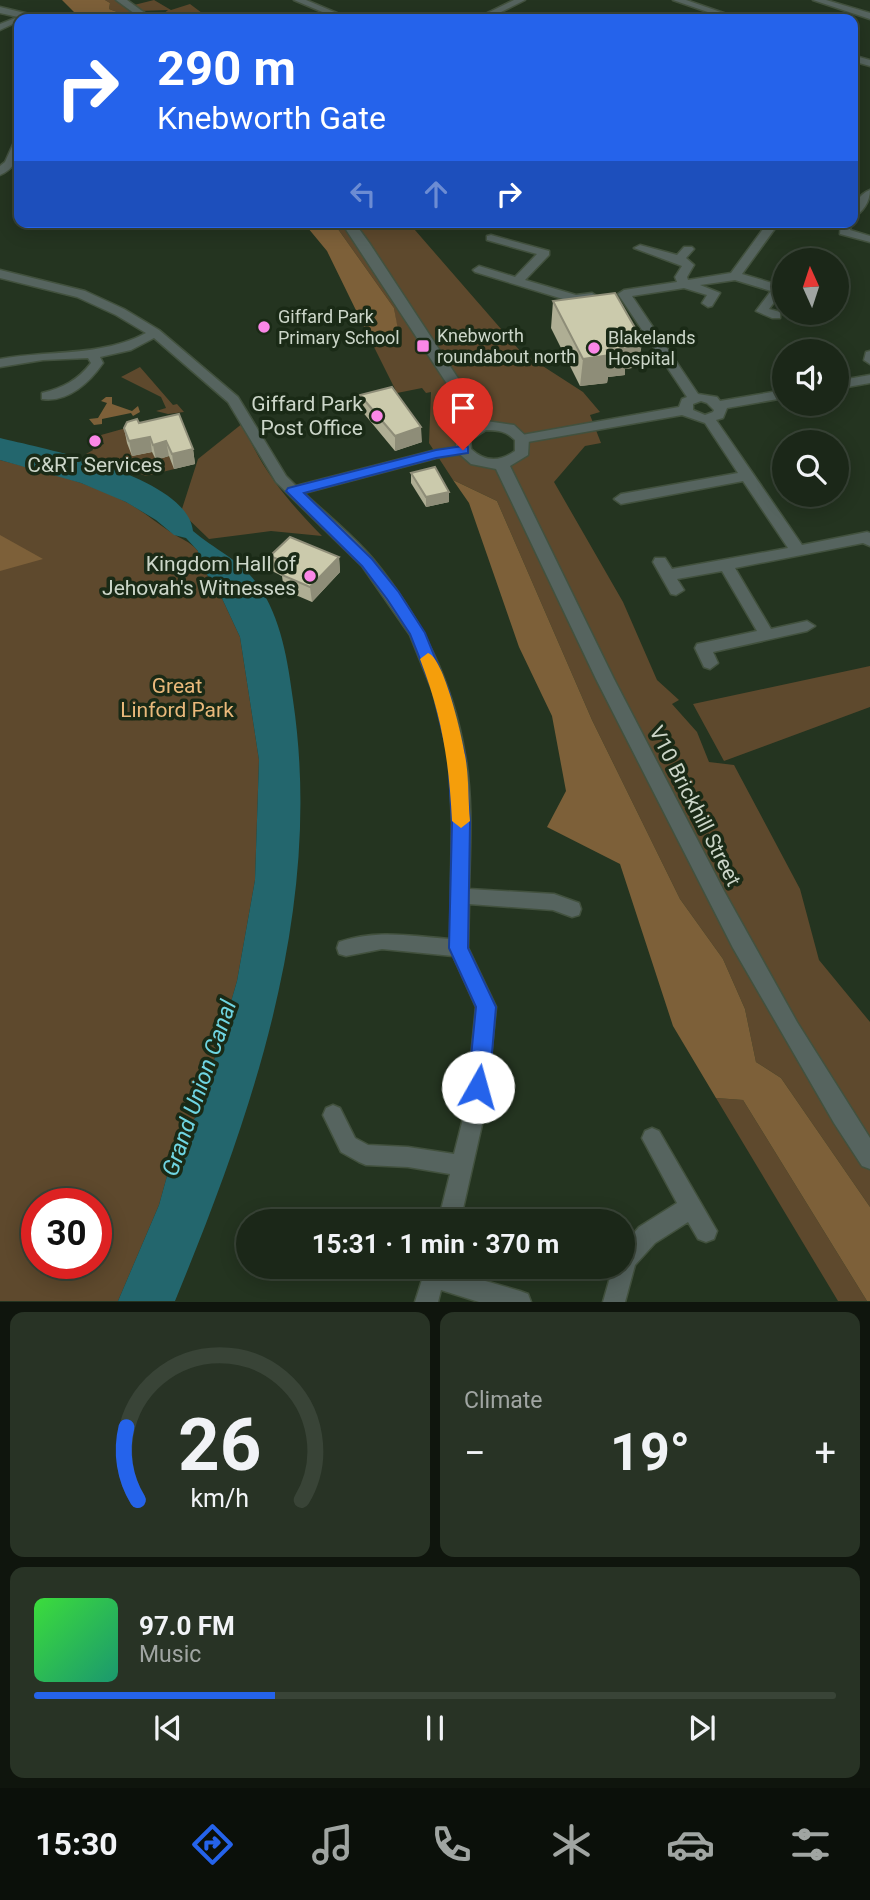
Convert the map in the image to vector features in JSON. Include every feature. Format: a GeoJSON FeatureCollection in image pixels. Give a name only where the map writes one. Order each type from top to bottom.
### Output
{"type":"FeatureCollection","features":[{"type":"Feature","properties":{"kind":"street"},"geometry":{"type":"LineString","coordinates":[[121,0],[141,14]]}},
{"type":"Feature","properties":{"kind":"street"},"geometry":{"type":"LineString","coordinates":[[298,0],[333,14]]}},
{"type":"Feature","properties":{"kind":"street"},"geometry":{"type":"LineString","coordinates":[[491,14],[522,0]]}},
{"type":"Feature","properties":{"kind":"street"},"geometry":{"type":"LineString","coordinates":[[677,0],[720,14]]}},
{"type":"Feature","properties":{"kind":"street"},"geometry":{"type":"LineString","coordinates":[[817,0],[870,16]]}},
{"type":"Feature","properties":{"kind":"street"},"geometry":{"type":"LineString","coordinates":[[0,172],[10,163],[14,154]]}},
{"type":"Feature","properties":{"kind":"street"},"geometry":{"type":"LineString","coordinates":[[858,208],[870,193]]}},
{"type":"Feature","properties":{"kind":"street"},"geometry":{"type":"LineString","coordinates":[[352,228],[371,253],[449,380],[482,426]]}},
{"type":"Feature","properties":{"kind":"street"},"geometry":{"type":"LineString","coordinates":[[734,276],[770,228]]}},
{"type":"Feature","properties":{"kind":"street"},"geometry":{"type":"LineString","coordinates":[[845,228],[844,232],[870,239]]}},
{"type":"Feature","properties":{"kind":"street"},"geometry":{"type":"LineString","coordinates":[[491,238],[545,253]]}},
{"type":"Feature","properties":{"kind":"street"},"geometry":{"type":"LineString","coordinates":[[517,282],[554,243]]}},
{"type":"Feature","properties":{"kind":"street"},"geometry":{"type":"LineString","coordinates":[[640,248],[679,259],[688,265],[681,277],[683,284]]}},
{"type":"Feature","properties":{"kind":"street"},"geometry":{"type":"LineString","coordinates":[[679,259],[688,249]]}},
{"type":"Feature","properties":{"kind":"street"},"geometry":{"type":"LineString","coordinates":[[479,271],[576,299],[734,276],[772,287]]}},
{"type":"Feature","properties":{"kind":"street"},"geometry":{"type":"LineString","coordinates":[[0,274],[81,295],[120,312],[155,333],[233,400],[281,479],[367,562],[417,633],[441,692],[457,756],[461,823],[458,948],[486,1007],[476,1107],[452,1209]]}},
{"type":"Feature","properties":{"kind":"street"},"geometry":{"type":"LineString","coordinates":[[683,284],[715,293],[708,303]]}},
{"type":"Feature","properties":{"kind":"street"},"geometry":{"type":"LineString","coordinates":[[612,295],[694,398]]}},
{"type":"Feature","properties":{"kind":"street"},"geometry":{"type":"LineString","coordinates":[[772,297],[762,311],[772,314]]}},
{"type":"Feature","properties":{"kind":"street"},"geometry":{"type":"LineString","coordinates":[[0,363],[49,356],[94,356],[130,348],[155,333]]}},
{"type":"Feature","properties":{"kind":"street"},"geometry":{"type":"LineString","coordinates":[[47,396],[63,394],[89,376],[97,363],[94,356]]}},
{"type":"Feature","properties":{"kind":"street"},"geometry":{"type":"LineString","coordinates":[[849,383],[870,379]]}},
{"type":"Feature","properties":{"kind":"street"},"geometry":{"type":"LineString","coordinates":[[685,410],[685,404],[694,398],[706,398],[719,405],[772,396]]}},
{"type":"Feature","properties":{"kind":"street"},"geometry":{"type":"LineString","coordinates":[[523,439],[523,452],[502,464],[477,461],[463,450],[461,444],[465,435],[482,426],[506,427],[523,439],[685,410],[695,417],[709,419],[720,412],[719,405]]}},
{"type":"Feature","properties":{"kind":"street"},"geometry":{"type":"LineString","coordinates":[[709,419],[798,551]]}},
{"type":"Feature","properties":{"kind":"street"},"geometry":{"type":"LineString","coordinates":[[293,491],[436,454],[463,450]]}},
{"type":"Feature","properties":{"kind":"street","name":"V10 Brickhill Street"},"geometry":{"type":"LineString","coordinates":[[502,464],[568,608],[712,890],[821,1085],[870,1158]]}},
{"type":"Feature","properties":{"kind":"street"},"geometry":{"type":"LineString","coordinates":[[621,499],[747,476]]}},
{"type":"Feature","properties":{"kind":"street"},"geometry":{"type":"LineString","coordinates":[[676,590],[664,569],[726,565],[869,538]]}},
{"type":"Feature","properties":{"kind":"street"},"geometry":{"type":"LineString","coordinates":[[726,565],[767,635]]}},
{"type":"Feature","properties":{"kind":"street"},"geometry":{"type":"LineString","coordinates":[[710,663],[703,648],[807,626]]}},
{"type":"Feature","properties":{"kind":"street"},"geometry":{"type":"LineString","coordinates":[[458,896],[554,902],[572,909]]}},
{"type":"Feature","properties":{"kind":"street"},"geometry":{"type":"LineString","coordinates":[[346,948],[382,942],[458,948]]}},
{"type":"Feature","properties":{"kind":"street"},"geometry":{"type":"LineString","coordinates":[[333,1115],[348,1145],[366,1155],[408,1157],[463,1166]]}},
{"type":"Feature","properties":{"kind":"street"},"geometry":{"type":"LineString","coordinates":[[652,1138],[706,1231]]}},
{"type":"Feature","properties":{"kind":"street"},"geometry":{"type":"LineString","coordinates":[[614,1301],[626,1259],[647,1236],[691,1207]]}},
{"type":"Feature","properties":{"kind":"street"},"geometry":{"type":"LineString","coordinates":[[426,1301],[433,1279]]}},
{"type":"Feature","properties":{"kind":"street"},"geometry":{"type":"LineString","coordinates":[[456,1279],[520,1301]]}},
{"type":"Feature","properties":{"kind":"green space"},"geometry":{"type":"Polygon","coordinates":[[[105,0],[121,0],[130,6],[154,0],[171,10],[190,4],[203,14],[163,14],[168,10],[122,14],[109,9],[110,3],[105,0]]]}},
{"type":"Feature","properties":{"kind":"green space"},"geometry":{"type":"Polygon","coordinates":[[[337,228],[413,228],[521,352],[583,392],[600,412],[590,415],[601,443],[585,446],[554,482],[623,602],[657,680],[679,700],[672,704],[697,732],[709,762],[734,765],[800,889],[819,960],[870,1022],[870,1207],[781,1078],[756,1062],[745,1009],[723,959],[680,899],[592,720],[497,501],[453,480],[429,443],[431,392],[426,393],[422,388],[397,393],[371,341],[398,334],[394,308],[337,228]],[[474,428],[463,451],[484,463],[523,452],[513,430],[474,428]]]}},
{"type":"Feature","properties":{"kind":"green space"},"geometry":{"type":"Polygon","coordinates":[[[140,367],[173,405],[177,404],[184,412],[168,414],[156,411],[166,408],[161,397],[121,377],[140,367]]]}},
{"type":"Feature","properties":{"kind":"green space"},"geometry":{"type":"Polygon","coordinates":[[[243,423],[276,484],[322,536],[271,531],[209,539],[181,512],[198,459],[243,423]]]}},
{"type":"Feature","properties":{"kind":"green space"},"geometry":{"type":"Polygon","coordinates":[[[126,428],[156,459],[169,456],[175,469],[146,476],[86,454],[93,450],[92,447],[104,444],[101,435],[126,428]]]}},
{"type":"Feature","properties":{"kind":"green space","name":"Great Linford Park"},"geometry":{"type":"Polygon","coordinates":[[[0,460],[65,478],[113,496],[140,510],[198,551],[199,563],[219,592],[240,637],[259,760],[255,880],[237,981],[199,1112],[175,1147],[159,1205],[118,1301],[0,1301],[0,460]]]}},
{"type":"Feature","properties":{"kind":"green space"},"geometry":{"type":"Polygon","coordinates":[[[870,666],[870,707],[724,761],[693,704],[870,666]]]}},
{"type":"Feature","properties":{"kind":"green space"},"geometry":{"type":"Polygon","coordinates":[[[716,1098],[743,1100],[867,1301],[838,1301],[716,1098]]]}},
{"type":"Feature","properties":{"kind":"shaded area"},"geometry":{"type":"Polygon","coordinates":[[[62,0],[105,0],[110,3],[109,9],[122,14],[76,14],[62,0]]]}},
{"type":"Feature","properties":{"kind":"shaded area"},"geometry":{"type":"Polygon","coordinates":[[[308,228],[337,228],[394,308],[399,335],[371,341],[327,251],[308,228]]]}},
{"type":"Feature","properties":{"kind":"shaded area"},"geometry":{"type":"Polygon","coordinates":[[[112,397],[112,404],[132,411],[138,406],[140,412],[133,416],[131,413],[102,419],[102,424],[94,425],[89,419],[98,418],[107,403],[101,401],[112,397]]]}},
{"type":"Feature","properties":{"kind":"shaded area"},"geometry":{"type":"Polygon","coordinates":[[[453,480],[497,501],[592,720],[680,899],[723,959],[745,1009],[756,1062],[781,1078],[870,1207],[870,1301],[867,1301],[743,1100],[716,1098],[673,1026],[620,864],[547,827],[566,791],[552,716],[519,647],[469,503],[453,480]]]}},
{"type":"Feature","properties":{"kind":"shaded area"},"geometry":{"type":"Polygon","coordinates":[[[0,535],[43,559],[0,571],[0,535]]]}},
{"type":"Feature","properties":{"kind":"water"},"geometry":{"type":"Polygon","coordinates":[[[0,438],[111,468],[141,480],[167,495],[185,512],[193,531],[236,562],[258,585],[278,625],[286,655],[300,778],[299,855],[290,932],[275,1008],[255,1082],[231,1156],[175,1301],[118,1301],[159,1205],[175,1147],[199,1112],[237,981],[255,880],[259,760],[240,637],[219,592],[199,563],[198,551],[186,538],[174,535],[156,520],[126,502],[81,483],[0,460],[0,438]]]}},
{"type":"Feature","properties":{"kind":"building"},"geometry":{"type":"Polygon","coordinates":[[[615,293],[642,340],[625,342],[628,348],[607,350],[610,355],[583,359],[553,301],[615,293]]]}},
{"type":"Feature","properties":{"kind":"building"},"geometry":{"type":"Polygon","coordinates":[[[392,387],[421,427],[395,436],[360,395],[392,387]]]}},
{"type":"Feature","properties":{"kind":"building"},"geometry":{"type":"Polygon","coordinates":[[[179,414],[193,449],[172,454],[166,441],[153,445],[150,437],[129,441],[124,428],[127,422],[137,419],[139,423],[179,414]]]}},
{"type":"Feature","properties":{"kind":"building"},"geometry":{"type":"Polygon","coordinates":[[[435,467],[449,492],[426,497],[411,473],[435,467]]]}},
{"type":"Feature","properties":{"kind":"building"},"geometry":{"type":"Polygon","coordinates":[[[290,537],[339,557],[310,587],[282,575],[292,565],[270,556],[290,537]]]}},
{"type":"Feature","properties":{"kind":"slow traffic"},"geometry":{"type":"LineString","coordinates":[[428,659],[441,692],[457,756],[461,821]]}},
{"type":"Feature","properties":{"kind":"place","name":"Giffard Park Primary School"},"geometry":{"type":"Point","coordinates":[264,327]}},
{"type":"Feature","properties":{"kind":"place","name":"Knebworth roundabout north"},"geometry":{"type":"Point","coordinates":[423,346]}},
{"type":"Feature","properties":{"kind":"place","name":"Blakelands Hospital"},"geometry":{"type":"Point","coordinates":[594,348]}},
{"type":"Feature","properties":{"kind":"place","name":"Giffard Park Post Office"},"geometry":{"type":"Point","coordinates":[377,416]}},
{"type":"Feature","properties":{"kind":"place","name":"C&RT Services"},"geometry":{"type":"Point","coordinates":[95,441]}},
{"type":"Feature","properties":{"kind":"place","name":"Kingdom Hall of Jehovah's Witnesses"},"geometry":{"type":"Point","coordinates":[310,576]}},
{"type":"Feature","properties":{"kind":"route"},"geometry":{"type":"LineString","coordinates":[[463,450],[436,454],[293,491],[367,562],[393,595],[417,633],[441,692],[457,756],[461,823],[458,948],[486,1007],[478,1087]]}},
{"type":"Feature","properties":{"kind":"water label","name":"Grand Union Canal"},"geometry":{"type":"Point","coordinates":[199,1088]}}]}
